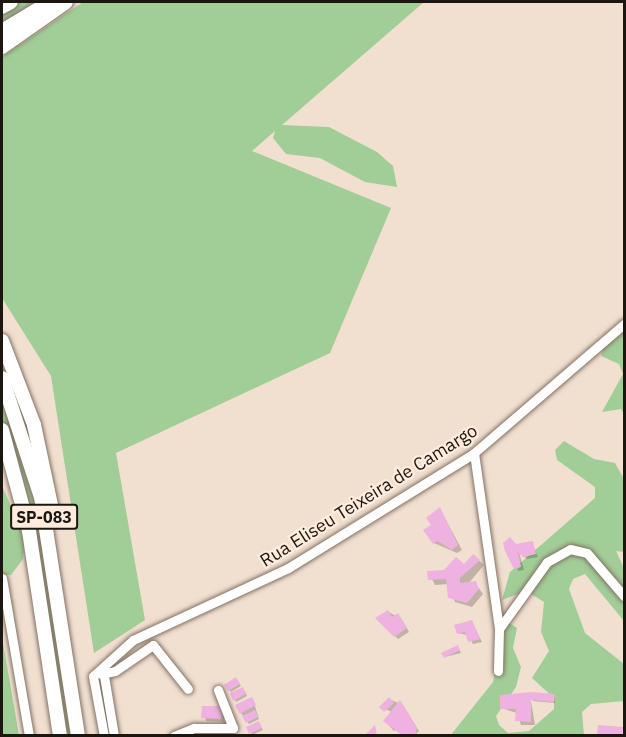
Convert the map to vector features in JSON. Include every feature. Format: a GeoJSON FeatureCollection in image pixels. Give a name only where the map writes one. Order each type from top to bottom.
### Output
{"type":"FeatureCollection","features":[{"type":"Feature","properties":{"kind":"highway"},"geometry":{"type":"LineString","coordinates":[[2,7],[11,2]]}},
{"type":"Feature","properties":{"kind":"highway"},"geometry":{"type":"LineString","coordinates":[[2,31],[50,2]]}},
{"type":"Feature","properties":{"kind":"highway"},"geometry":{"type":"LineString","coordinates":[[2,47],[66,2]]}},
{"type":"Feature","properties":{"kind":"highway"},"geometry":{"type":"LineString","coordinates":[[2,341],[27,403],[45,469],[64,662]]}},
{"type":"Feature","properties":{"kind":"highway","name":"SP-083"},"geometry":{"type":"LineString","coordinates":[[2,378],[41,497],[64,662],[78,735]]}},
{"type":"Feature","properties":{"kind":"highway","name":"SP-083"},"geometry":{"type":"LineString","coordinates":[[2,430],[32,548],[60,735]]}},
{"type":"Feature","properties":{"kind":"highway"},"geometry":{"type":"LineString","coordinates":[[2,449],[32,548]]}},
{"type":"Feature","properties":{"kind":"street","name":"Rua Eliseu Teixeira de Camargo"},"geometry":{"type":"LineString","coordinates":[[109,660],[150,628],[288,568],[474,453],[624,325]]}},
{"type":"Feature","properties":{"kind":"street"},"geometry":{"type":"LineString","coordinates":[[474,453],[499,629],[498,671]]}},
{"type":"Feature","properties":{"kind":"street"},"geometry":{"type":"LineString","coordinates":[[499,629],[547,562],[570,549],[587,553],[624,596]]}},
{"type":"Feature","properties":{"kind":"street"},"geometry":{"type":"LineString","coordinates":[[2,578],[29,735]]}},
{"type":"Feature","properties":{"kind":"street"},"geometry":{"type":"LineString","coordinates":[[100,674],[115,671],[153,645],[188,689]]}},
{"type":"Feature","properties":{"kind":"street"},"geometry":{"type":"LineString","coordinates":[[104,735],[105,718],[100,674],[109,660]]}},
{"type":"Feature","properties":{"kind":"street"},"geometry":{"type":"LineString","coordinates":[[109,660],[93,676],[105,718],[114,735]]}},
{"type":"Feature","properties":{"kind":"street"},"geometry":{"type":"LineString","coordinates":[[174,735],[194,728],[233,728],[218,690]]}},
{"type":"Feature","properties":{"kind":"green space"},"geometry":{"type":"Polygon","coordinates":[[[21,2],[37,2],[2,23],[2,13],[21,2]]]}},
{"type":"Feature","properties":{"kind":"green space"},"geometry":{"type":"Polygon","coordinates":[[[83,2],[424,2],[282,125],[329,127],[377,152],[393,166],[397,187],[365,182],[320,158],[286,154],[273,138],[275,131],[252,151],[391,208],[330,353],[116,453],[145,620],[94,653],[51,376],[2,298],[2,57],[83,2]]]}},
{"type":"Feature","properties":{"kind":"green space"},"geometry":{"type":"Polygon","coordinates":[[[624,327],[624,414],[621,409],[602,412],[623,374],[619,364],[601,356],[604,344],[624,327]]]}},
{"type":"Feature","properties":{"kind":"green space"},"geometry":{"type":"Polygon","coordinates":[[[2,389],[22,443],[45,547],[74,735],[64,735],[2,421],[2,389]]]}},
{"type":"Feature","properties":{"kind":"green space"},"geometry":{"type":"Polygon","coordinates":[[[564,441],[594,459],[615,463],[624,479],[624,552],[616,551],[624,568],[624,621],[585,574],[573,579],[569,589],[585,633],[624,664],[624,701],[591,704],[582,712],[584,735],[450,736],[493,682],[505,620],[517,628],[513,648],[521,667],[516,687],[496,716],[499,725],[508,733],[529,731],[554,709],[554,698],[532,678],[549,651],[541,632],[544,602],[526,591],[502,600],[510,572],[595,498],[595,487],[557,460],[555,450],[564,441]]]}},
{"type":"Feature","properties":{"kind":"green space"},"geometry":{"type":"Polygon","coordinates":[[[2,486],[25,537],[23,559],[11,575],[2,575],[2,486]]]}},
{"type":"Feature","properties":{"kind":"green space"},"geometry":{"type":"Polygon","coordinates":[[[2,637],[19,735],[2,735],[2,637]]]}},
{"type":"Feature","properties":{"kind":"building"},"geometry":{"type":"Polygon","coordinates":[[[440,507],[458,545],[452,550],[437,541],[433,544],[423,530],[431,525],[426,518],[440,507]]]}},
{"type":"Feature","properties":{"kind":"building"},"geometry":{"type":"Polygon","coordinates":[[[510,537],[516,544],[533,541],[536,554],[523,557],[518,552],[521,567],[514,569],[503,543],[510,537]]]}},
{"type":"Feature","properties":{"kind":"building"},"geometry":{"type":"Polygon","coordinates":[[[473,554],[480,560],[460,578],[460,583],[476,581],[479,589],[467,603],[448,598],[446,579],[428,580],[427,571],[444,570],[456,557],[464,564],[473,554]]]}},
{"type":"Feature","properties":{"kind":"building"},"geometry":{"type":"Polygon","coordinates":[[[388,610],[392,617],[398,613],[407,628],[394,637],[375,618],[388,610]]]}},
{"type":"Feature","properties":{"kind":"building"},"geometry":{"type":"Polygon","coordinates":[[[472,620],[480,639],[468,642],[465,632],[457,634],[454,625],[472,620]]]}},
{"type":"Feature","properties":{"kind":"building"},"geometry":{"type":"Polygon","coordinates":[[[458,645],[460,650],[444,658],[441,653],[458,645]]]}},
{"type":"Feature","properties":{"kind":"building"},"geometry":{"type":"Polygon","coordinates":[[[236,677],[240,684],[228,691],[224,685],[236,677]]]}},
{"type":"Feature","properties":{"kind":"building"},"geometry":{"type":"Polygon","coordinates":[[[243,687],[246,694],[233,701],[230,693],[243,687]]]}},
{"type":"Feature","properties":{"kind":"building"},"geometry":{"type":"Polygon","coordinates":[[[532,692],[555,694],[554,702],[531,700],[531,722],[515,721],[516,709],[500,709],[500,695],[532,692]]]}},
{"type":"Feature","properties":{"kind":"building"},"geometry":{"type":"Polygon","coordinates":[[[252,697],[256,705],[240,714],[235,705],[252,697]]]}},
{"type":"Feature","properties":{"kind":"building"},"geometry":{"type":"Polygon","coordinates":[[[389,697],[394,703],[384,712],[379,707],[389,697]]]}},
{"type":"Feature","properties":{"kind":"building"},"geometry":{"type":"Polygon","coordinates":[[[400,700],[417,728],[415,736],[403,736],[383,721],[400,700]]]}},
{"type":"Feature","properties":{"kind":"building"},"geometry":{"type":"Polygon","coordinates":[[[202,706],[222,706],[221,719],[201,718],[202,706]]]}},
{"type":"Feature","properties":{"kind":"building"},"geometry":{"type":"Polygon","coordinates":[[[255,710],[258,717],[246,723],[242,716],[255,710]]]}},
{"type":"Feature","properties":{"kind":"building"},"geometry":{"type":"Polygon","coordinates":[[[259,721],[262,728],[249,734],[246,727],[259,721]]]}},
{"type":"Feature","properties":{"kind":"building"},"geometry":{"type":"Polygon","coordinates":[[[375,725],[377,736],[364,736],[375,725]]]}},
{"type":"Feature","properties":{"kind":"building"},"geometry":{"type":"Polygon","coordinates":[[[598,725],[623,727],[622,736],[597,736],[598,725]]]}}]}
